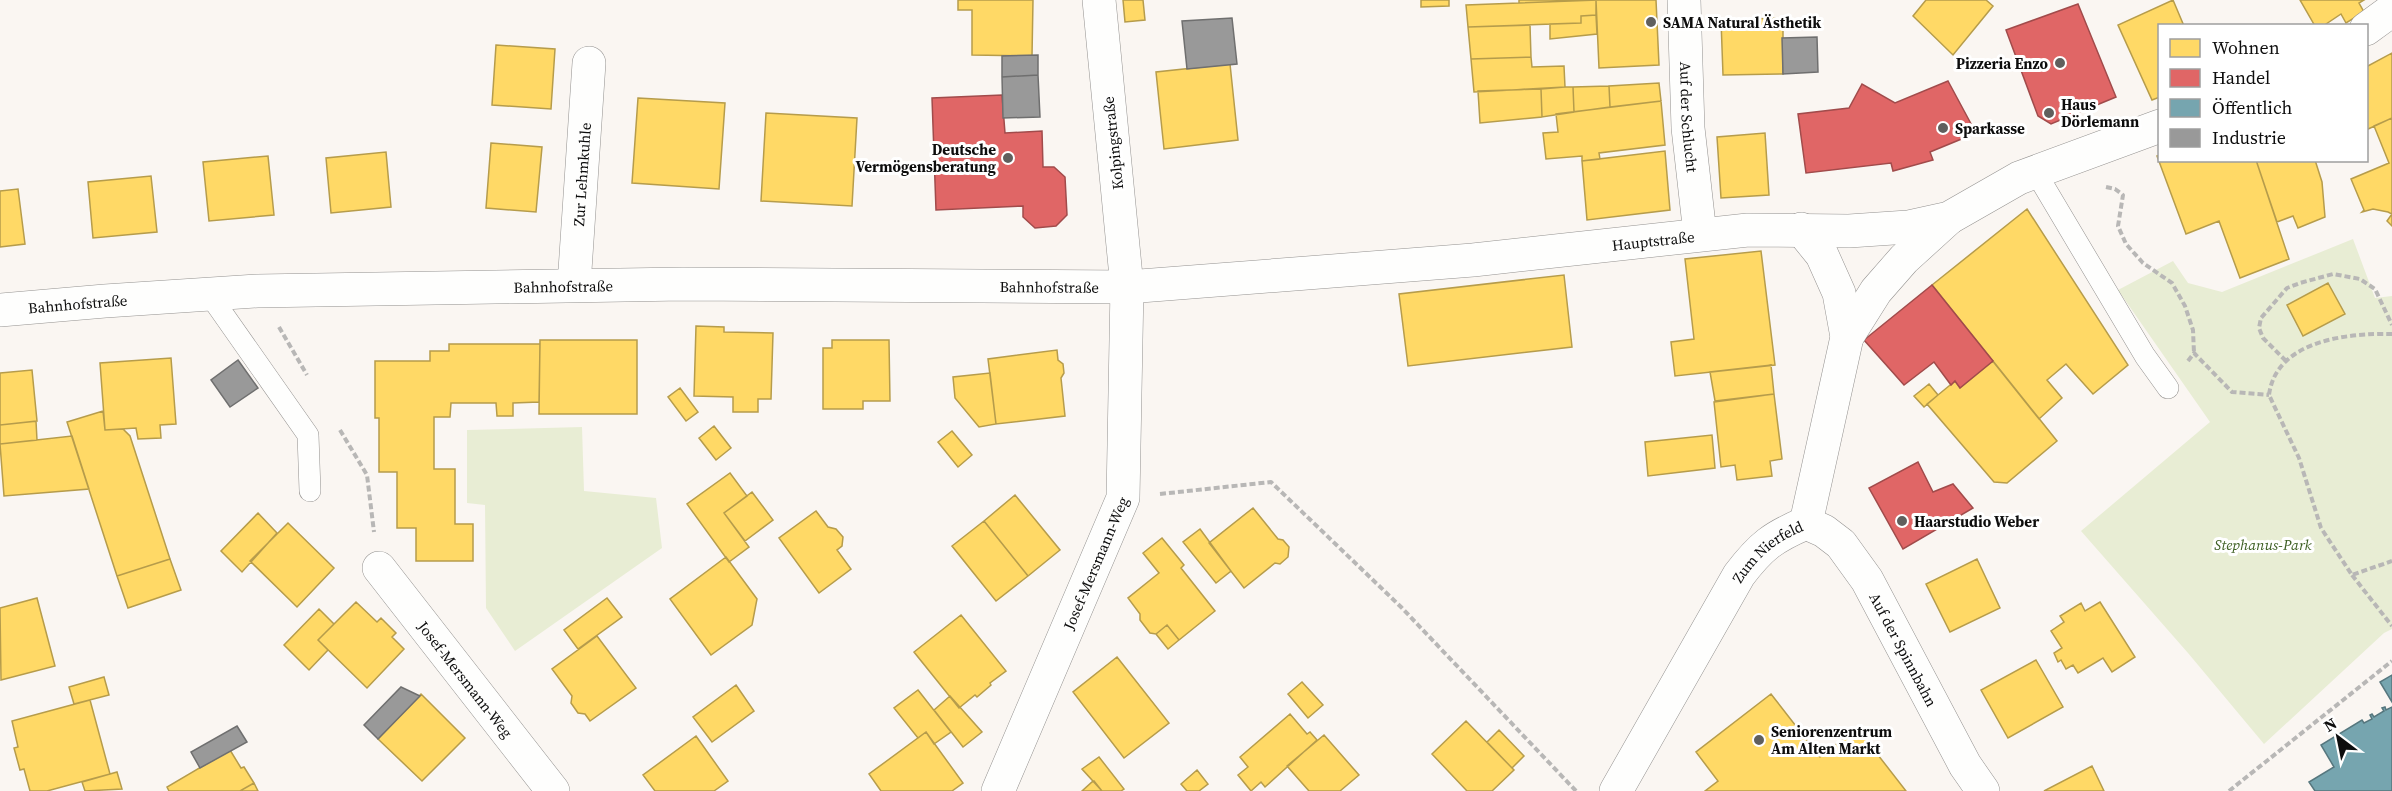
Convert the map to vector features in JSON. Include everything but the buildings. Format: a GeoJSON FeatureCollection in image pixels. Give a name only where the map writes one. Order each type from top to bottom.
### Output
{"type":"FeatureCollection","features":[{"type":"Feature","properties":{"kind":"street","name":"Kolpingstraße"},"geometry":{"type":"LineString","coordinates":[[1099,0],[1127,287]]}},
{"type":"Feature","properties":{"kind":"street","name":"Auf der Schlucht"},"geometry":{"type":"LineString","coordinates":[[1684,0],[1688,128],[1700,234]]}},
{"type":"Feature","properties":{"kind":"street"},"geometry":{"type":"LineString","coordinates":[[2368,28],[2392,10]]}},
{"type":"Feature","properties":{"kind":"street","name":"Zur Lehmkuhle"},"geometry":{"type":"LineString","coordinates":[[574,285],[589,63]]}},
{"type":"Feature","properties":{"kind":"street","name":"Hauptstraße"},"geometry":{"type":"LineString","coordinates":[[1127,287],[1473,260],[1748,230],[1849,231],[1908,227],[1949,218],[2035,171],[2158,127]]}},
{"type":"Feature","properties":{"kind":"street"},"geometry":{"type":"LineString","coordinates":[[1847,338],[1876,291],[1904,259],[1949,218]]}},
{"type":"Feature","properties":{"kind":"street","name":"Zum Nierfeld"},"geometry":{"type":"LineString","coordinates":[[1616,791],[1739,575],[1757,551],[1780,534],[1806,523],[1847,338],[1839,293],[1822,255],[1801,230]]}},
{"type":"Feature","properties":{"kind":"street","name":"Bahnhofstraße"},"geometry":{"type":"LineString","coordinates":[[0,310],[257,291],[683,284],[1127,287]]}},
{"type":"Feature","properties":{"kind":"street","name":"Josef-Mersmann-Weg"},"geometry":{"type":"LineString","coordinates":[[998,791],[1123,498],[1127,287]]}},
{"type":"Feature","properties":{"kind":"street","name":"Auf der Spinnbahn"},"geometry":{"type":"LineString","coordinates":[[1806,523],[1824,531],[1842,544],[1867,580],[1965,765],[1983,791]]}},
{"type":"Feature","properties":{"kind":"street","name":"Josef-Mersmann-Weg"},"geometry":{"type":"LineString","coordinates":[[379,568],[553,791]]}},
{"type":"Feature","properties":{"kind":"lane"},"geometry":{"type":"LineString","coordinates":[[2035,171],[2145,356],[2168,388]]}},
{"type":"Feature","properties":{"kind":"lane"},"geometry":{"type":"LineString","coordinates":[[209,294],[309,435],[310,491]]}},
{"type":"Feature","properties":{"kind":"path"},"geometry":{"type":"LineString","coordinates":[[2097,184],[2115,189],[2123,195],[2118,226],[2126,244],[2143,263],[2172,283],[2185,306],[2193,330],[2194,353],[2168,388]]}},
{"type":"Feature","properties":{"kind":"path"},"geometry":{"type":"LineString","coordinates":[[2286,361],[2263,338],[2259,328],[2261,318],[2287,288],[2300,283],[2333,274],[2360,279],[2375,289],[2392,324]]}},
{"type":"Feature","properties":{"kind":"path"},"geometry":{"type":"LineString","coordinates":[[2392,334],[2335,338],[2297,352],[2286,361],[2270,384],[2269,395],[2299,458],[2321,528],[2352,575],[2392,626]]}},
{"type":"Feature","properties":{"kind":"path"},"geometry":{"type":"LineString","coordinates":[[2194,353],[2232,392],[2269,395]]}},
{"type":"Feature","properties":{"kind":"path"},"geometry":{"type":"LineString","coordinates":[[1123,498],[1271,483],[1401,608],[1576,791]]}},
{"type":"Feature","properties":{"kind":"path"},"geometry":{"type":"LineString","coordinates":[[2352,575],[2392,561]]}},
{"type":"Feature","properties":{"kind":"path"},"geometry":{"type":"LineString","coordinates":[[2229,791],[2392,661]]}},
{"type":"Feature","properties":{"kind":"green space","name":"Stephanus-Park"},"geometry":{"type":"Polygon","coordinates":[[[2353,239],[2375,298],[2392,296],[2392,629],[2384,633],[2264,744],[2081,531],[2210,422],[2118,290],[2173,261],[2188,283],[2222,292],[2353,239]]]}},
{"type":"Feature","properties":{"kind":"green space"},"geometry":{"type":"Polygon","coordinates":[[[582,427],[584,491],[656,498],[662,548],[515,651],[486,608],[485,505],[467,503],[467,430],[582,427]]]}},
{"type":"Feature","properties":{"kind":"place","name":"SAMA Natural Ästhetik"},"geometry":{"type":"Point","coordinates":[1651,22]}},
{"type":"Feature","properties":{"kind":"place","name":"Pizzeria Enzo"},"geometry":{"type":"Point","coordinates":[2060,63]}},
{"type":"Feature","properties":{"kind":"place","name":"Haus Dörlemann"},"geometry":{"type":"Point","coordinates":[2049,113]}},
{"type":"Feature","properties":{"kind":"place","name":"Sparkasse"},"geometry":{"type":"Point","coordinates":[1943,128]}},
{"type":"Feature","properties":{"kind":"place","name":"Deutsche Vermögensberatung"},"geometry":{"type":"Point","coordinates":[1008,158]}},
{"type":"Feature","properties":{"kind":"place","name":"Haarstudio Weber"},"geometry":{"type":"Point","coordinates":[1902,521]}},
{"type":"Feature","properties":{"kind":"place","name":"Seniorenzentrum Am Alten Markt"},"geometry":{"type":"Point","coordinates":[1759,740]}}]}
